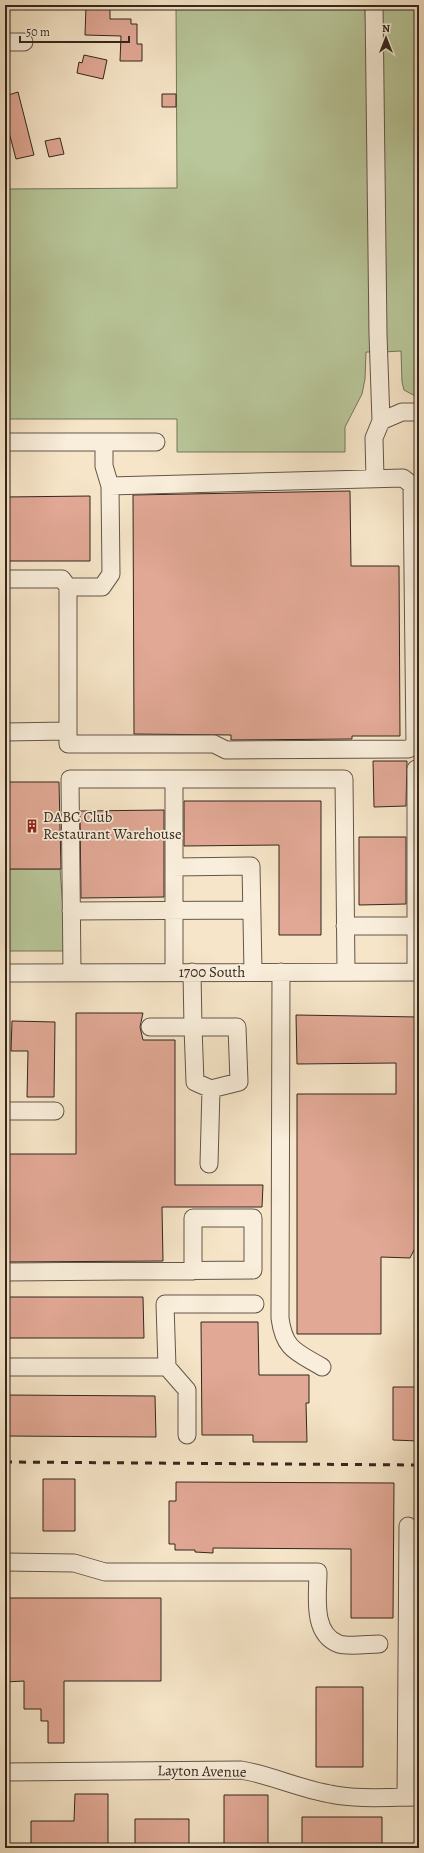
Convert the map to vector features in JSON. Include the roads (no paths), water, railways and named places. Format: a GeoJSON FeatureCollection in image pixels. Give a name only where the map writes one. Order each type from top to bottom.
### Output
{"type":"FeatureCollection","features":[{"type":"Feature","properties":{"kind":"street"},"geometry":{"type":"LineString","coordinates":[[374,5],[378,334],[381,421],[374,438],[375,478]]}},
{"type":"Feature","properties":{"kind":"street"},"geometry":{"type":"LineString","coordinates":[[5,42],[24,42]]}},
{"type":"Feature","properties":{"kind":"street"},"geometry":{"type":"LineString","coordinates":[[381,421],[402,412],[419,412]]}},
{"type":"Feature","properties":{"kind":"street"},"geometry":{"type":"LineString","coordinates":[[5,442],[156,442]]}},
{"type":"Feature","properties":{"kind":"street"},"geometry":{"type":"LineString","coordinates":[[68,587],[102,587],[111,574],[110,486],[104,466],[104,442]]}},
{"type":"Feature","properties":{"kind":"street"},"geometry":{"type":"LineString","coordinates":[[5,579],[62,579],[68,587],[68,744],[214,744],[226,750],[408,749],[415,745],[412,485],[403,478],[375,478],[110,486]]}},
{"type":"Feature","properties":{"kind":"street"},"geometry":{"type":"LineString","coordinates":[[5,732],[68,731]]}},
{"type":"Feature","properties":{"kind":"street"},"geometry":{"type":"LineString","coordinates":[[416,769],[418,926],[417,972]]}},
{"type":"Feature","properties":{"kind":"street"},"geometry":{"type":"LineString","coordinates":[[72,972],[70,779],[344,779],[346,972]]}},
{"type":"Feature","properties":{"kind":"street"},"geometry":{"type":"LineString","coordinates":[[174,779],[174,972]]}},
{"type":"Feature","properties":{"kind":"street"},"geometry":{"type":"LineString","coordinates":[[174,867],[251,866],[253,972]]}},
{"type":"Feature","properties":{"kind":"street"},"geometry":{"type":"LineString","coordinates":[[71,911],[252,910]]}},
{"type":"Feature","properties":{"kind":"street"},"geometry":{"type":"LineString","coordinates":[[345,926],[418,926]]}},
{"type":"Feature","properties":{"kind":"street","name":"1700 South"},"geometry":{"type":"LineString","coordinates":[[5,972],[417,972]]}},
{"type":"Feature","properties":{"kind":"street"},"geometry":{"type":"LineString","coordinates":[[150,1027],[193,1027],[237,1027],[239,1082],[211,1089],[195,1082],[193,1027],[192,972]]}},
{"type":"Feature","properties":{"kind":"street"},"geometry":{"type":"LineString","coordinates":[[281,972],[280,1318],[282,1333],[289,1347],[322,1367]]}},
{"type":"Feature","properties":{"kind":"street"},"geometry":{"type":"LineString","coordinates":[[209,1164],[211,1089]]}},
{"type":"Feature","properties":{"kind":"street"},"geometry":{"type":"LineString","coordinates":[[5,1111],[55,1112]]}},
{"type":"Feature","properties":{"kind":"street"},"geometry":{"type":"LineString","coordinates":[[5,1272],[193,1271],[253,1270],[254,1218],[193,1218],[193,1271]]}},
{"type":"Feature","properties":{"kind":"street"},"geometry":{"type":"LineString","coordinates":[[187,1435],[188,1390],[167,1367],[165,1304],[255,1304]]}},
{"type":"Feature","properties":{"kind":"street"},"geometry":{"type":"LineString","coordinates":[[5,1367],[167,1367]]}},
{"type":"Feature","properties":{"kind":"street"},"geometry":{"type":"LineString","coordinates":[[408,1526],[413,1797]]}},
{"type":"Feature","properties":{"kind":"street"},"geometry":{"type":"LineString","coordinates":[[5,1562],[74,1563],[105,1572],[318,1572],[318,1618],[325,1633],[332,1640],[340,1644],[379,1644]]}},
{"type":"Feature","properties":{"kind":"street","name":"Layton Avenue"},"geometry":{"type":"LineString","coordinates":[[5,1772],[241,1770],[259,1773],[335,1795],[413,1797]]}},
{"type":"Feature","properties":{"kind":"railway"},"geometry":{"type":"LineString","coordinates":[[5,1462],[419,1465]]}},
{"type":"Feature","properties":{"kind":"place","name":"DABC Club Restaurant Warehouse"},"geometry":{"type":"Point","coordinates":[32,826]}}]}
